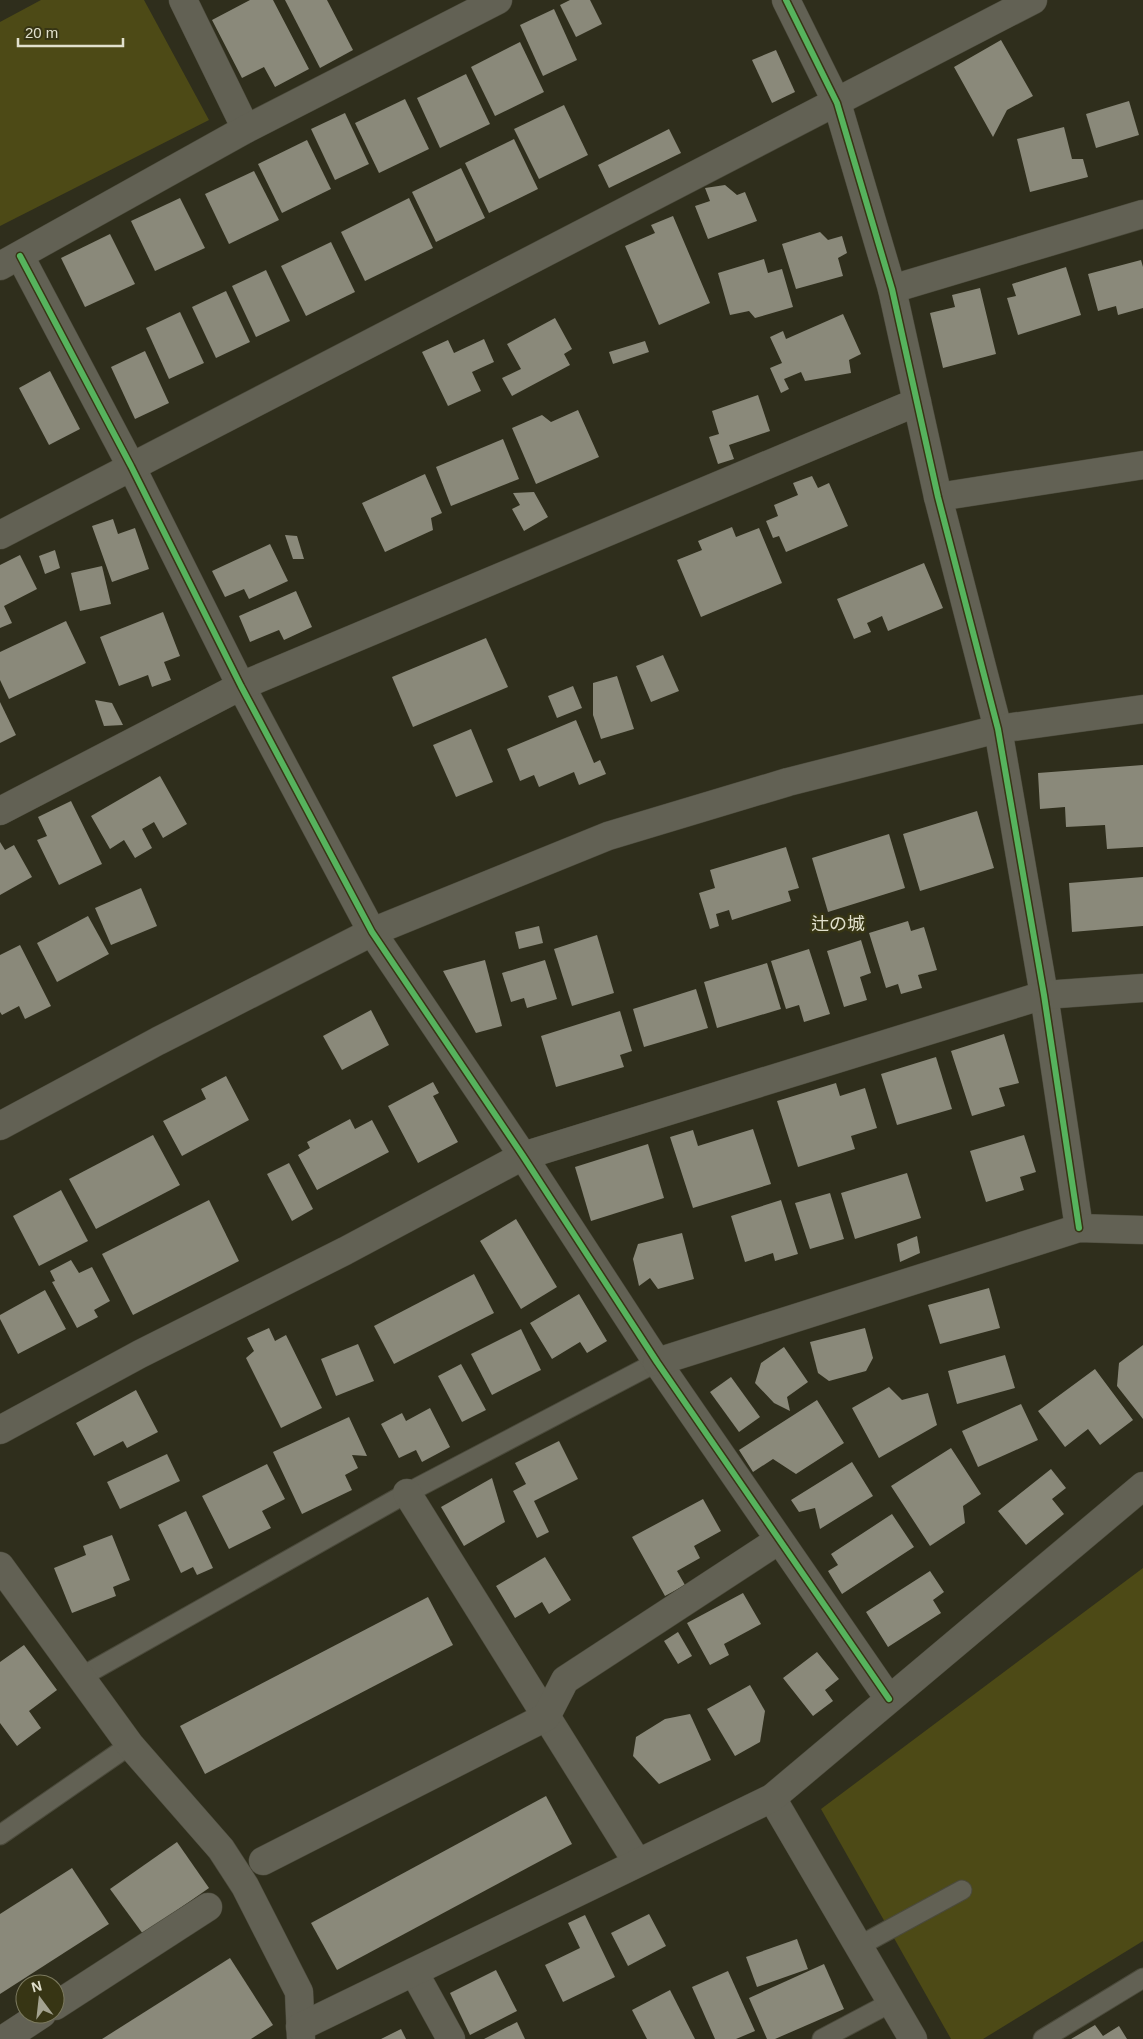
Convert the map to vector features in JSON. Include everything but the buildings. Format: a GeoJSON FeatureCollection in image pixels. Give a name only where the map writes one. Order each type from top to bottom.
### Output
{"type":"FeatureCollection","features":[{"type":"Feature","properties":{"kind":"street"},"geometry":{"type":"LineString","coordinates":[[183,0],[246,129]]}},
{"type":"Feature","properties":{"kind":"street"},"geometry":{"type":"LineString","coordinates":[[498,0],[246,129],[10,261],[131,466],[241,686],[372,932],[657,1362],[889,1699]]}},
{"type":"Feature","properties":{"kind":"street"},"geometry":{"type":"LineString","coordinates":[[786,0],[837,103],[892,289],[938,496],[998,729],[1044,995],[1079,1228]]}},
{"type":"Feature","properties":{"kind":"street"},"geometry":{"type":"LineString","coordinates":[[0,535],[1033,0]]}},
{"type":"Feature","properties":{"kind":"street"},"geometry":{"type":"LineString","coordinates":[[892,289],[1143,214]]}},
{"type":"Feature","properties":{"kind":"street"},"geometry":{"type":"LineString","coordinates":[[0,811],[241,686],[917,402]]}},
{"type":"Feature","properties":{"kind":"street"},"geometry":{"type":"LineString","coordinates":[[938,496],[1143,465]]}},
{"type":"Feature","properties":{"kind":"street"},"geometry":{"type":"LineString","coordinates":[[0,1126],[158,1041],[372,932],[608,836],[788,782],[998,729],[1143,709]]}},
{"type":"Feature","properties":{"kind":"street"},"geometry":{"type":"LineString","coordinates":[[0,1430],[140,1354],[345,1251],[522,1156],[1044,995],[1143,988]]}},
{"type":"Feature","properties":{"kind":"street"},"geometry":{"type":"LineString","coordinates":[[657,1362],[1079,1228],[1143,1230]]}},
{"type":"Feature","properties":{"kind":"street"},"geometry":{"type":"LineString","coordinates":[[0,1566],[130,1745],[221,1849],[245,1886],[299,1992],[300,2033],[414,1972],[772,1798],[1143,1486]]}},
{"type":"Feature","properties":{"kind":"street"},"geometry":{"type":"LineString","coordinates":[[407,1493],[637,1862]]}},
{"type":"Feature","properties":{"kind":"street"},"geometry":{"type":"LineString","coordinates":[[263,1861],[546,1717],[565,1680],[779,1540]]}},
{"type":"Feature","properties":{"kind":"street"},"geometry":{"type":"LineString","coordinates":[[772,1798],[913,2039]]}},
{"type":"Feature","properties":{"kind":"street"},"geometry":{"type":"LineString","coordinates":[[65,2000],[208,1907]]}},
{"type":"Feature","properties":{"kind":"street"},"geometry":{"type":"LineString","coordinates":[[414,1972],[451,2039]]}},
{"type":"Feature","properties":{"kind":"street"},"geometry":{"type":"LineString","coordinates":[[4,2039],[27,2024]]}},
{"type":"Feature","properties":{"kind":"lane"},"geometry":{"type":"LineString","coordinates":[[81,1677],[407,1493],[657,1362]]}},
{"type":"Feature","properties":{"kind":"lane"},"geometry":{"type":"LineString","coordinates":[[0,1835],[130,1745]]}},
{"type":"Feature","properties":{"kind":"lane"},"geometry":{"type":"LineString","coordinates":[[859,1946],[962,1890]]}},
{"type":"Feature","properties":{"kind":"lane"},"geometry":{"type":"LineString","coordinates":[[1043,2039],[1143,1978]]}},
{"type":"Feature","properties":{"kind":"lane"},"geometry":{"type":"LineString","coordinates":[[822,2039],[892,2002]]}},
{"type":"Feature","properties":{"kind":"shaded area"},"geometry":{"type":"Polygon","coordinates":[[[41,0],[144,0],[209,120],[0,226],[0,22],[41,0]]]}},
{"type":"Feature","properties":{"kind":"shaded area"},"geometry":{"type":"Polygon","coordinates":[[[1143,1568],[1143,1941],[983,2039],[951,2039],[821,1809],[1143,1568]]]}},
{"type":"Feature","properties":{"kind":"cycle path"},"geometry":{"type":"LineString","coordinates":[[786,0],[837,103],[892,289],[938,497],[998,729],[1044,995],[1079,1228]]}},
{"type":"Feature","properties":{"kind":"cycle path"},"geometry":{"type":"LineString","coordinates":[[20,256],[131,466],[241,686],[372,932],[523,1156],[657,1362],[889,1699]]}},
{"type":"Feature","properties":{"kind":"district","name":"辻の城"},"geometry":{"type":"Point","coordinates":[838,924]}}]}
